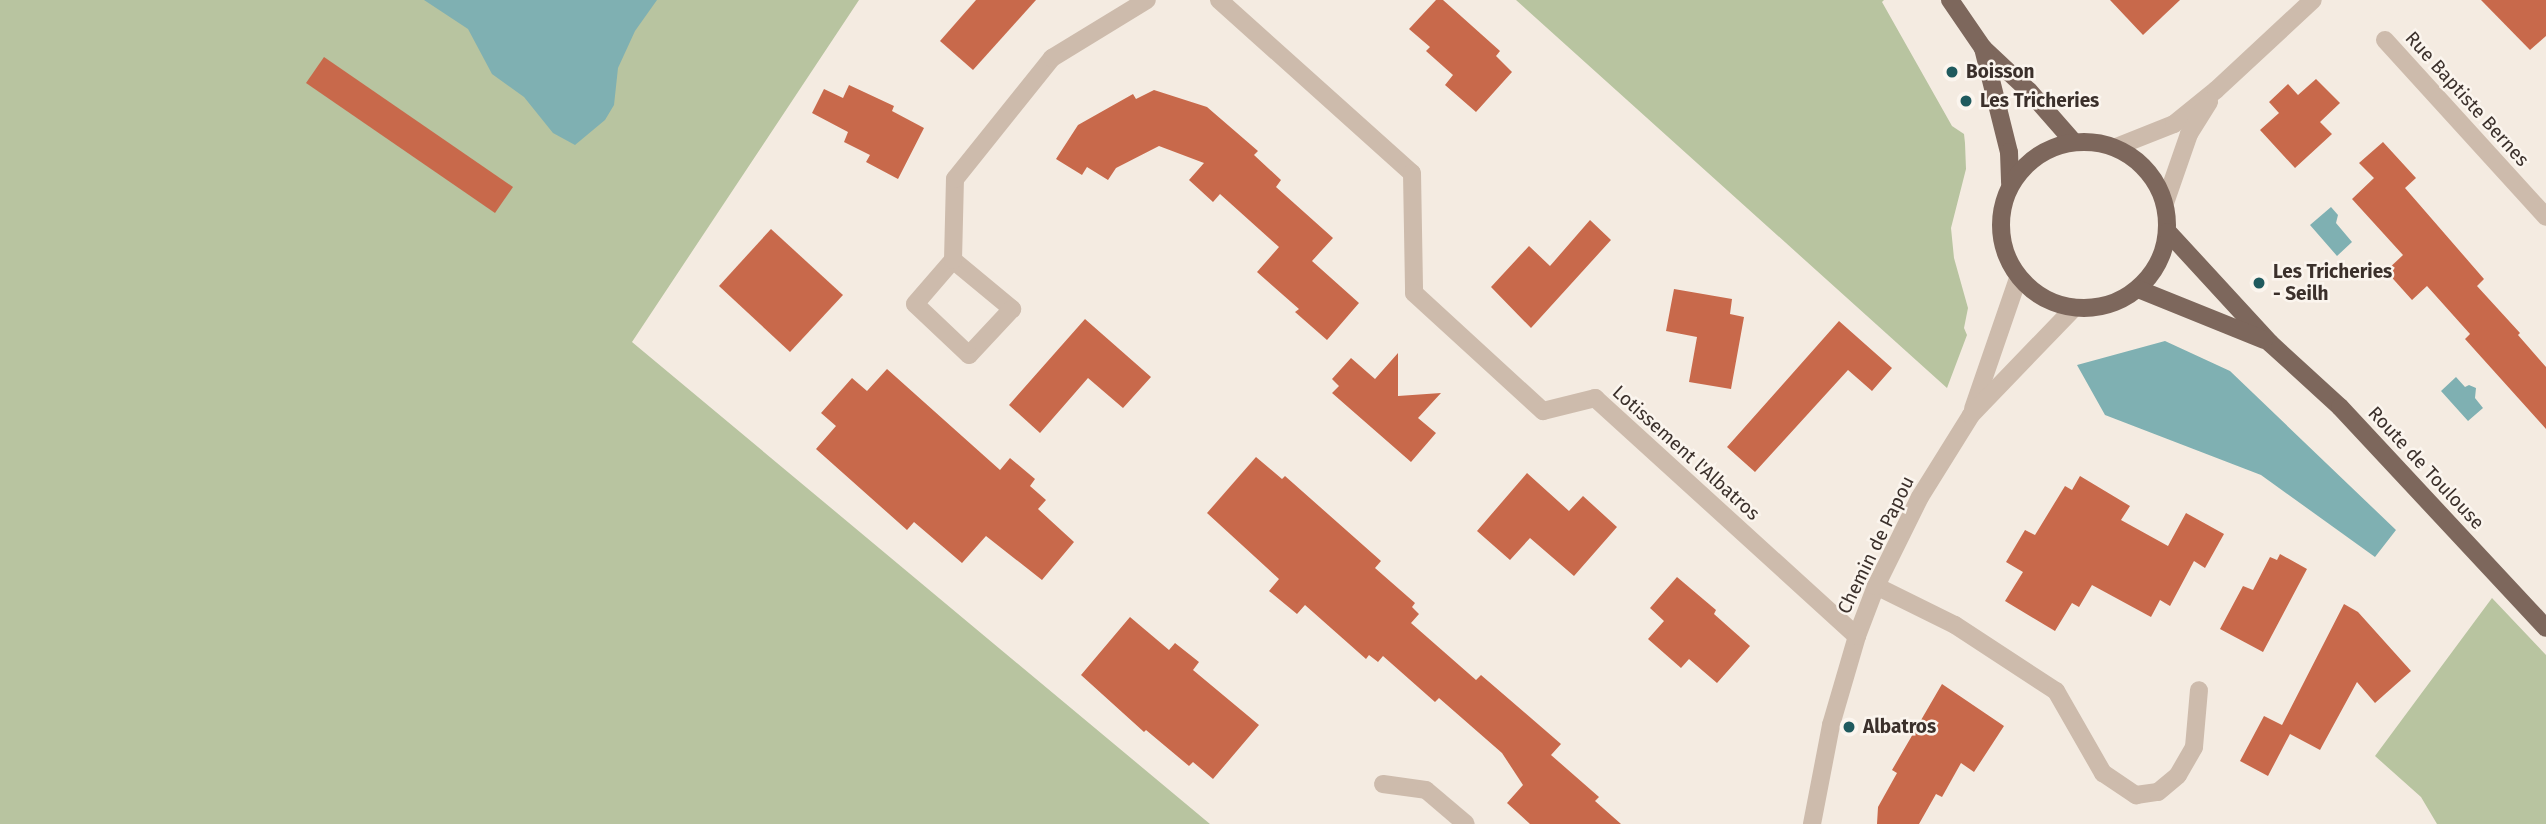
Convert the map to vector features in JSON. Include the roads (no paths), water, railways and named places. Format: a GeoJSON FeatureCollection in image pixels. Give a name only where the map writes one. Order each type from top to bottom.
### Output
{"type":"FeatureCollection","features":[{"type":"Feature","properties":{"kind":"main road"},"geometry":{"type":"LineString","coordinates":[[1950,0],[1983,48],[2029,91],[2073,141]]}},
{"type":"Feature","properties":{"kind":"main road"},"geometry":{"type":"LineString","coordinates":[[1983,48],[2009,152],[2010,183],[2000,215],[2003,248],[2018,278],[2043,299],[2074,308],[2108,306],[2138,289],[2158,264],[2168,232],[2165,203],[2147,169],[2116,147],[2073,141],[2037,154],[2010,183]]}},
{"type":"Feature","properties":{"kind":"main road","name":"Route de Toulouse"},"geometry":{"type":"LineString","coordinates":[[2168,232],[2270,343],[2340,407],[2546,628]]}},
{"type":"Feature","properties":{"kind":"main road","name":"Route de Toulouse"},"geometry":{"type":"LineString","coordinates":[[2138,289],[2270,343]]}},
{"type":"Feature","properties":{"kind":"street"},"geometry":{"type":"LineString","coordinates":[[953,260],[1012,309],[969,355],[915,304],[953,260],[955,179],[1052,58],[1147,0]]}},
{"type":"Feature","properties":{"kind":"street","name":"Lotissement l'Albatros"},"geometry":{"type":"LineString","coordinates":[[1219,0],[1412,173],[1414,293],[1543,411],[1595,398],[1857,636]]}},
{"type":"Feature","properties":{"kind":"street"},"geometry":{"type":"LineString","coordinates":[[2116,147],[2174,124],[2216,90],[2314,0]]}},
{"type":"Feature","properties":{"kind":"street","name":"Rue Baptiste Bernes"},"geometry":{"type":"LineString","coordinates":[[2385,40],[2546,217]]}},
{"type":"Feature","properties":{"kind":"street"},"geometry":{"type":"LineString","coordinates":[[2165,203],[2189,134],[2216,90]]}},
{"type":"Feature","properties":{"kind":"street","name":"Chemin de Papou"},"geometry":{"type":"LineString","coordinates":[[1971,415],[2018,278]]}},
{"type":"Feature","properties":{"kind":"street","name":"Chemin de Papou"},"geometry":{"type":"LineString","coordinates":[[1812,824],[1831,725],[1857,636],[1876,586],[1920,496],[1971,415],[2074,308]]}},
{"type":"Feature","properties":{"kind":"street"},"geometry":{"type":"LineString","coordinates":[[1876,586],[1955,625],[2056,691],[2103,773],[2136,795],[2158,792],[2178,775],[2194,747],[2199,690]]}},
{"type":"Feature","properties":{"kind":"street"},"geometry":{"type":"LineString","coordinates":[[1383,784],[1426,790],[1466,824]]}},
{"type":"Feature","properties":{"kind":"water"},"geometry":{"type":"Polygon","coordinates":[[[424,0],[657,0],[635,31],[618,68],[614,105],[605,120],[575,145],[553,133],[524,97],[492,74],[468,29],[424,0]]]}},
{"type":"Feature","properties":{"kind":"water"},"geometry":{"type":"Polygon","coordinates":[[[2331,207],[2338,215],[2336,223],[2352,242],[2337,256],[2310,225],[2331,207]]]}},
{"type":"Feature","properties":{"kind":"water"},"geometry":{"type":"Polygon","coordinates":[[[2165,341],[2230,371],[2396,530],[2375,557],[2261,475],[2105,415],[2077,365],[2165,341]]]}},
{"type":"Feature","properties":{"kind":"water"},"geometry":{"type":"Polygon","coordinates":[[[2456,377],[2465,387],[2469,385],[2476,388],[2475,398],[2483,408],[2468,421],[2441,391],[2456,377]]]}},
{"type":"Feature","properties":{"kind":"place","name":"Boisson"},"geometry":{"type":"Point","coordinates":[1952,72]}},
{"type":"Feature","properties":{"kind":"place","name":"Les Tricheries"},"geometry":{"type":"Point","coordinates":[1966,101]}},
{"type":"Feature","properties":{"kind":"place","name":"Les Tricheries - Seilh"},"geometry":{"type":"Point","coordinates":[2259,283]}},
{"type":"Feature","properties":{"kind":"place","name":"Albatros"},"geometry":{"type":"Point","coordinates":[1849,727]}}]}
